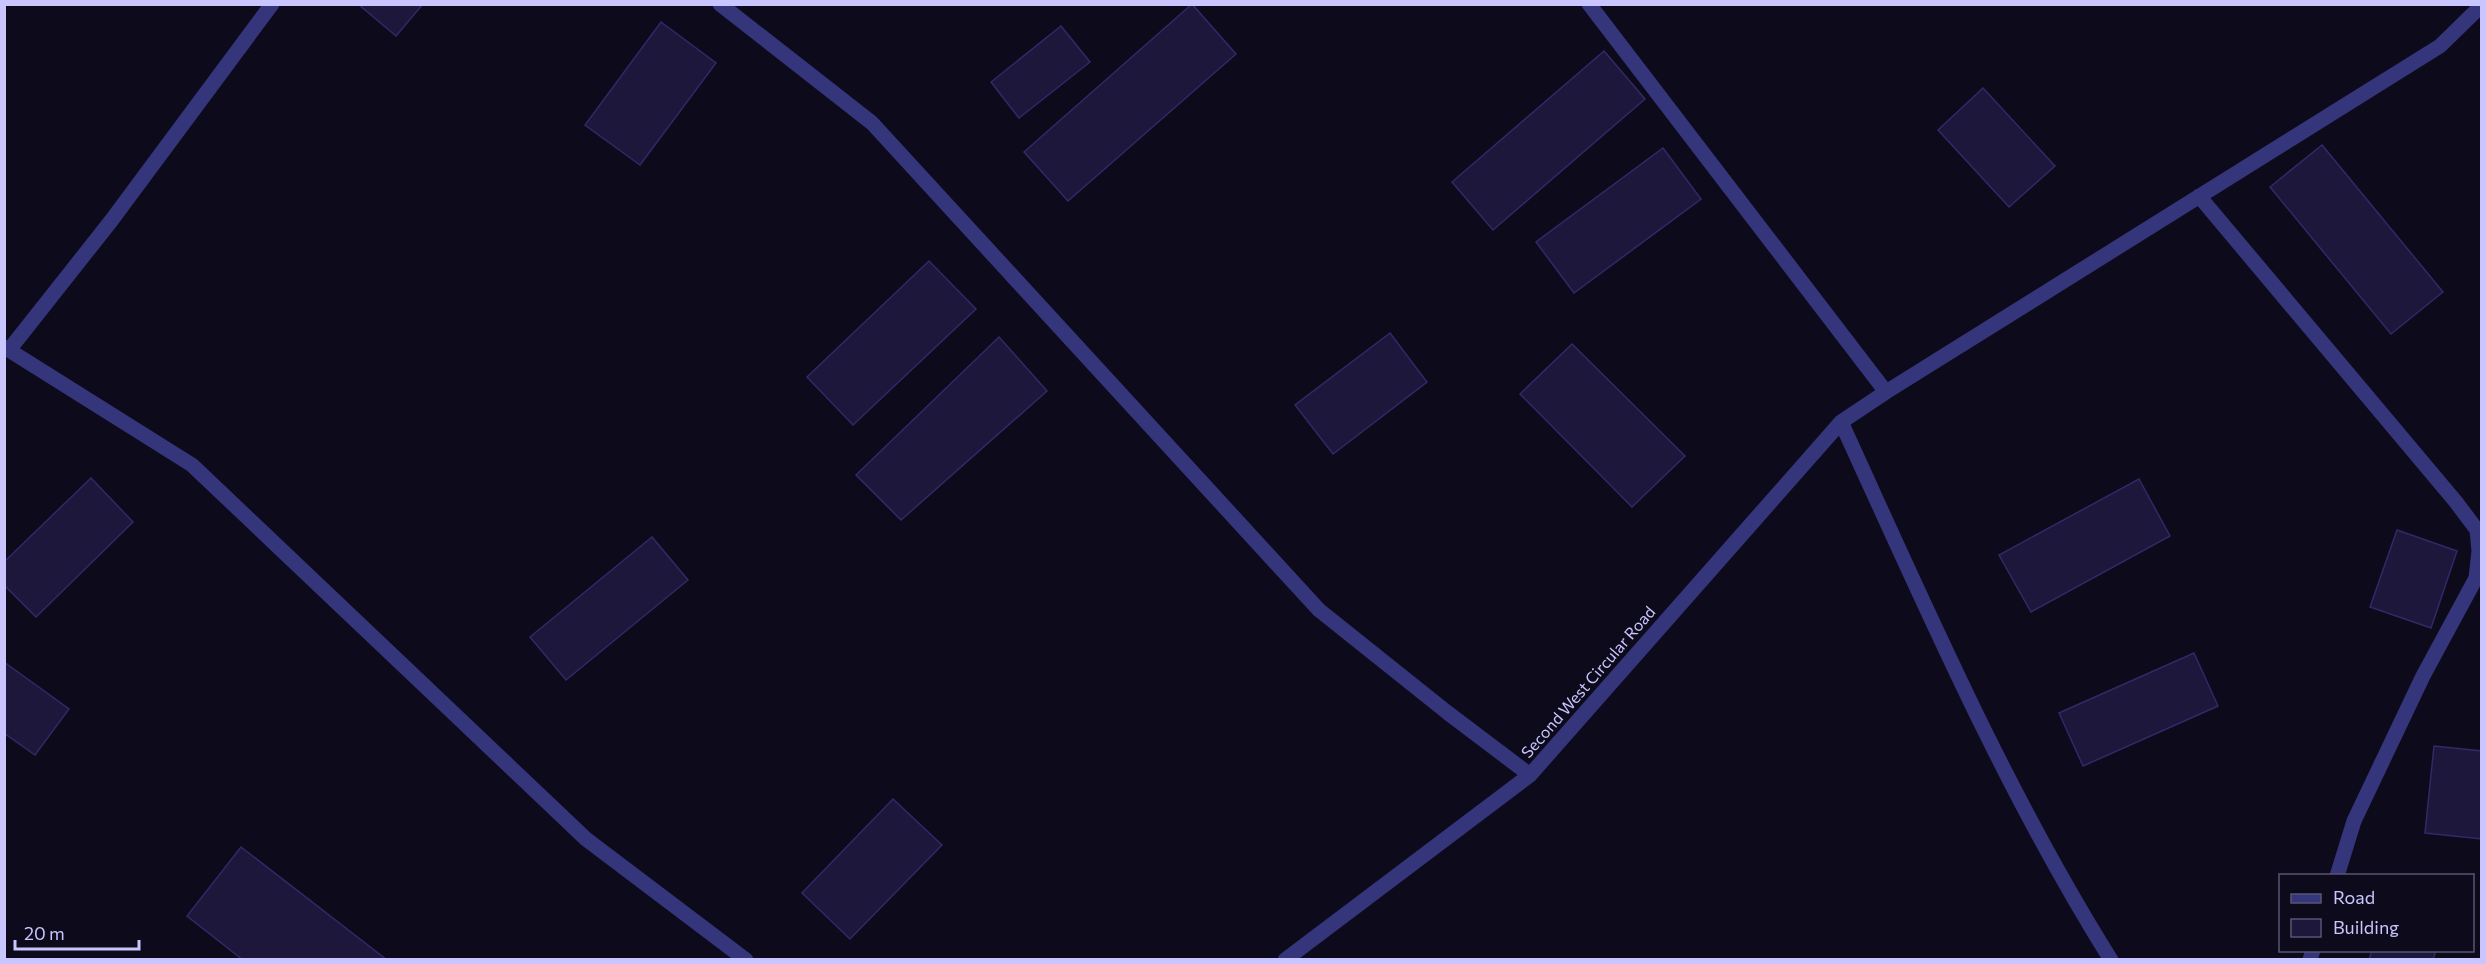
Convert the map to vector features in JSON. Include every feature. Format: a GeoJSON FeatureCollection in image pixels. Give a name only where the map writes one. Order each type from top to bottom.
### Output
{"type":"FeatureCollection","features":[{"type":"Feature","properties":{"kind":"street"},"geometry":{"type":"LineString","coordinates":[[272,4],[111,221],[7,349],[192,465],[586,839],[746,960]]}},
{"type":"Feature","properties":{"kind":"street"},"geometry":{"type":"LineString","coordinates":[[720,4],[872,123],[1319,610],[1530,775]]}},
{"type":"Feature","properties":{"kind":"street"},"geometry":{"type":"LineString","coordinates":[[1589,4],[1886,392]]}},
{"type":"Feature","properties":{"kind":"street","name":"Second West Circular Road"},"geometry":{"type":"LineString","coordinates":[[1285,960],[1530,775],[1841,422],[2440,46],[2481,5]]}},
{"type":"Feature","properties":{"kind":"street"},"geometry":{"type":"LineString","coordinates":[[2199,196],[2477,530],[2479,551],[2476,578],[2423,676],[2354,821],[2338,874]]}},
{"type":"Feature","properties":{"kind":"street"},"geometry":{"type":"LineString","coordinates":[[1841,422],[1958,677],[2075,902],[2111,960]]}},
{"type":"Feature","properties":{"kind":"building"},"geometry":{"type":"Polygon","coordinates":[[[358,4],[423,4],[396,36],[358,4]]]}},
{"type":"Feature","properties":{"kind":"building"},"geometry":{"type":"Polygon","coordinates":[[[1192,4],[1236,54],[1068,201],[1024,152],[1192,4]]]}},
{"type":"Feature","properties":{"kind":"building"},"geometry":{"type":"Polygon","coordinates":[[[661,22],[716,63],[640,165],[585,125],[661,22]]]}},
{"type":"Feature","properties":{"kind":"building"},"geometry":{"type":"Polygon","coordinates":[[[1061,26],[1090,62],[1019,118],[991,82],[1061,26]]]}},
{"type":"Feature","properties":{"kind":"building"},"geometry":{"type":"Polygon","coordinates":[[[1604,51],[1645,99],[1493,230],[1452,182],[1604,51]]]}},
{"type":"Feature","properties":{"kind":"building"},"geometry":{"type":"Polygon","coordinates":[[[1983,88],[2055,166],[2009,207],[1938,130],[1983,88]]]}},
{"type":"Feature","properties":{"kind":"building"},"geometry":{"type":"Polygon","coordinates":[[[2322,145],[2443,292],[2391,334],[2270,187],[2322,145]]]}},
{"type":"Feature","properties":{"kind":"building"},"geometry":{"type":"Polygon","coordinates":[[[1663,148],[1701,199],[1574,293],[1536,242],[1663,148]]]}},
{"type":"Feature","properties":{"kind":"building"},"geometry":{"type":"Polygon","coordinates":[[[929,261],[976,309],[853,425],[807,377],[929,261]]]}},
{"type":"Feature","properties":{"kind":"building"},"geometry":{"type":"Polygon","coordinates":[[[1390,333],[1427,382],[1333,454],[1295,405],[1390,333]]]}},
{"type":"Feature","properties":{"kind":"building"},"geometry":{"type":"Polygon","coordinates":[[[999,337],[1047,391],[901,520],[856,475],[999,337]]]}},
{"type":"Feature","properties":{"kind":"building"},"geometry":{"type":"Polygon","coordinates":[[[1572,344],[1685,456],[1632,507],[1520,394],[1572,344]]]}},
{"type":"Feature","properties":{"kind":"building"},"geometry":{"type":"Polygon","coordinates":[[[91,478],[133,522],[36,617],[4,585],[4,562],[91,478]]]}},
{"type":"Feature","properties":{"kind":"building"},"geometry":{"type":"Polygon","coordinates":[[[2139,479],[2170,536],[2031,612],[1999,555],[2139,479]]]}},
{"type":"Feature","properties":{"kind":"building"},"geometry":{"type":"Polygon","coordinates":[[[2397,530],[2457,551],[2431,628],[2370,607],[2397,530]]]}},
{"type":"Feature","properties":{"kind":"building"},"geometry":{"type":"Polygon","coordinates":[[[652,537],[688,580],[566,680],[530,637],[652,537]]]}},
{"type":"Feature","properties":{"kind":"building"},"geometry":{"type":"Polygon","coordinates":[[[2194,653],[2218,706],[2083,766],[2059,713],[2194,653]]]}},
{"type":"Feature","properties":{"kind":"building"},"geometry":{"type":"Polygon","coordinates":[[[4,662],[69,709],[35,755],[4,733],[4,662]]]}},
{"type":"Feature","properties":{"kind":"building"},"geometry":{"type":"Polygon","coordinates":[[[2434,746],[2482,751],[2482,839],[2425,833],[2434,746]]]}},
{"type":"Feature","properties":{"kind":"building"},"geometry":{"type":"Polygon","coordinates":[[[893,799],[942,845],[850,939],[802,893],[893,799]]]}},
{"type":"Feature","properties":{"kind":"building"},"geometry":{"type":"Polygon","coordinates":[[[241,847],[387,960],[243,960],[187,916],[241,847]]]}},
{"type":"Feature","properties":{"kind":"building"},"geometry":{"type":"Polygon","coordinates":[[[2371,952],[2435,952],[2433,960],[2369,960],[2371,952]]]}}]}
